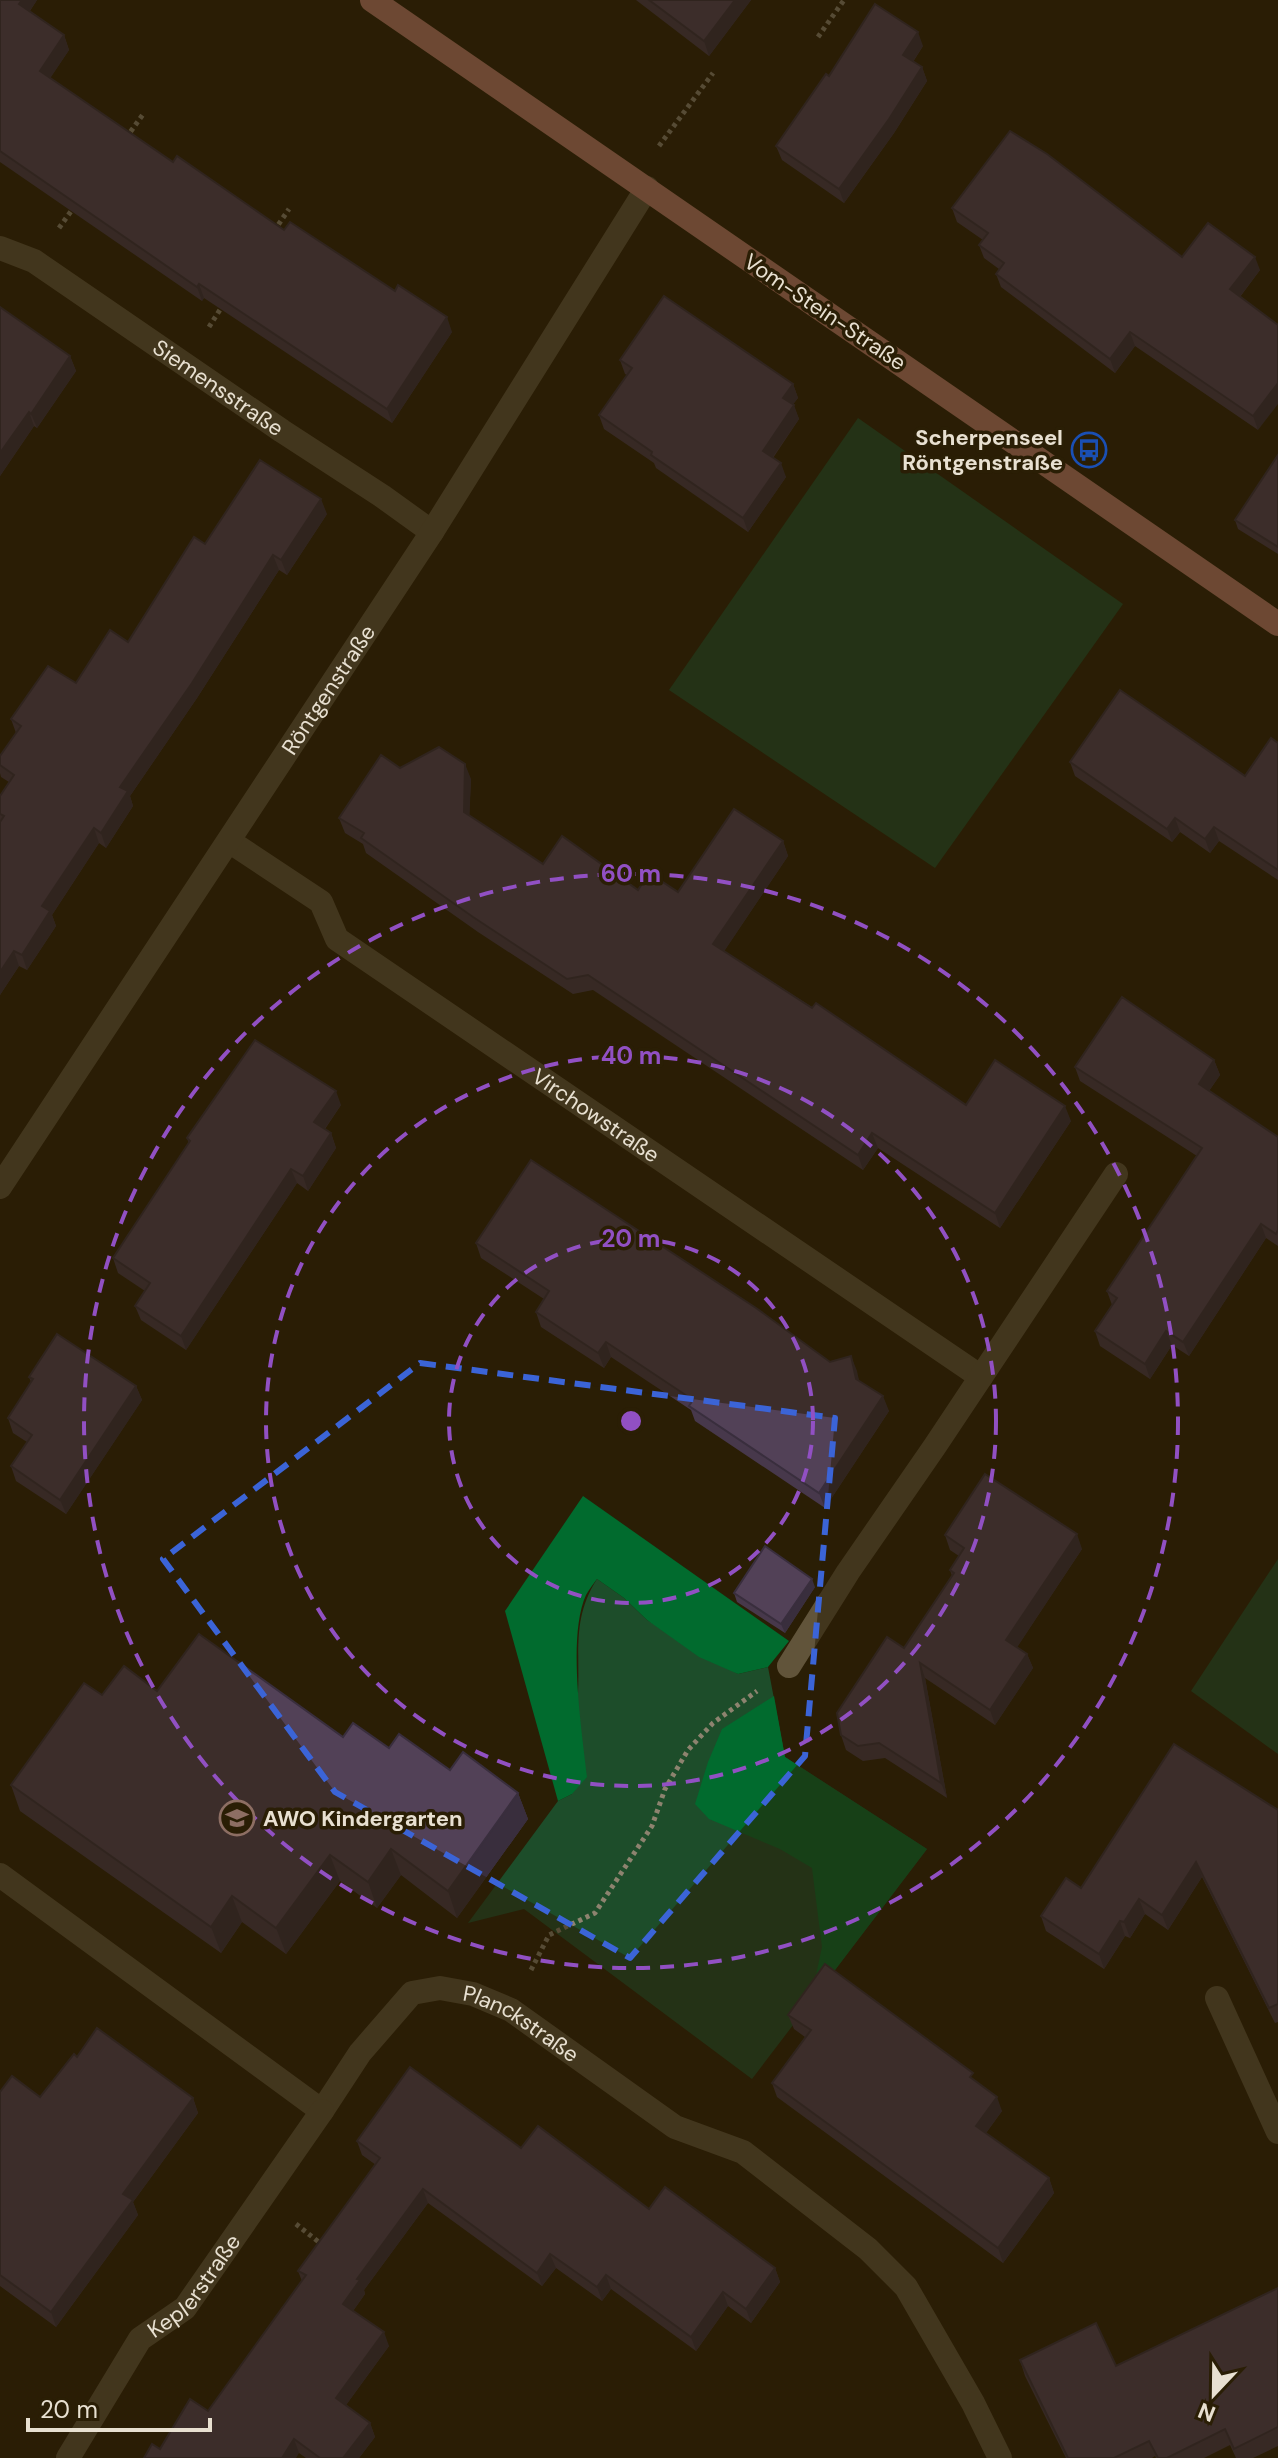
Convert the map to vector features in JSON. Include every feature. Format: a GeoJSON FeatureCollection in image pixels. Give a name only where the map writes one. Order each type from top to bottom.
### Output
{"type":"FeatureCollection","features":[{"type":"Feature","properties":{"kind":"main road","name":"Vom-Stein-Straße"},"geometry":{"type":"LineString","coordinates":[[372,0],[1278,624]]}},
{"type":"Feature","properties":{"kind":"street","name":"Röntgenstraße"},"geometry":{"type":"LineString","coordinates":[[0,1187],[432,532],[641,184]]}},
{"type":"Feature","properties":{"kind":"street","name":"Siemensstraße"},"geometry":{"type":"LineString","coordinates":[[0,248],[34,261],[432,532]]}},
{"type":"Feature","properties":{"kind":"street","name":"Virchowstraße"},"geometry":{"type":"LineString","coordinates":[[229,841],[321,902],[337,939],[981,1377]]}},
{"type":"Feature","properties":{"kind":"street"},"geometry":{"type":"LineString","coordinates":[[789,1666],[848,1572],[1116,1174]]}},
{"type":"Feature","properties":{"kind":"street"},"geometry":{"type":"LineString","coordinates":[[0,1875],[322,2111]]}},
{"type":"Feature","properties":{"kind":"street","name":"Planckstraße"},"geometry":{"type":"LineString","coordinates":[[322,2111],[360,2053],[412,1993],[440,1988],[473,1994],[511,2010],[675,2127],[743,2152],[868,2249],[906,2287],[973,2403],[1000,2458]]}},
{"type":"Feature","properties":{"kind":"street"},"geometry":{"type":"LineString","coordinates":[[1217,1998],[1278,2132]]}},
{"type":"Feature","properties":{"kind":"street","name":"Keplerstraße"},"geometry":{"type":"LineString","coordinates":[[68,2458],[140,2339],[185,2308],[322,2111]]}},
{"type":"Feature","properties":{"kind":"path"},"geometry":{"type":"LineString","coordinates":[[818,37],[844,0]]}},
{"type":"Feature","properties":{"kind":"path"},"geometry":{"type":"LineString","coordinates":[[641,184],[713,73]]}},
{"type":"Feature","properties":{"kind":"path"},"geometry":{"type":"LineString","coordinates":[[117,150],[144,113]]}},
{"type":"Feature","properties":{"kind":"path"},"geometry":{"type":"LineString","coordinates":[[34,261],[80,199]]}},
{"type":"Feature","properties":{"kind":"path"},"geometry":{"type":"LineString","coordinates":[[272,235],[289,209]]}},
{"type":"Feature","properties":{"kind":"path"},"geometry":{"type":"LineString","coordinates":[[184,364],[228,299]]}},
{"type":"Feature","properties":{"kind":"path"},"geometry":{"type":"LineString","coordinates":[[511,2010],[549,1935],[595,1913],[652,1826],[665,1789],[688,1750],[713,1723],[789,1666]]}},
{"type":"Feature","properties":{"kind":"highlighted area"},"geometry":{"type":"Polygon","coordinates":[[[420,1363],[835,1418],[805,1756],[630,1958],[335,1792],[163,1559],[420,1363]]]}},
{"type":"Feature","properties":{"kind":"green space"},"geometry":{"type":"Polygon","coordinates":[[[858,418],[1123,604],[935,868],[669,690],[858,418]]]}},
{"type":"Feature","properties":{"kind":"green space"},"geometry":{"type":"Polygon","coordinates":[[[583,1496],[789,1641],[768,1667],[738,1674],[699,1657],[597,1579],[586,1595],[577,1635],[579,1710],[587,1777],[572,1794],[558,1801],[505,1611],[583,1496]]]}},
{"type":"Feature","properties":{"kind":"green space"},"geometry":{"type":"Polygon","coordinates":[[[1278,1559],[1278,1754],[1191,1691],[1278,1559]]]}},
{"type":"Feature","properties":{"kind":"green space"},"geometry":{"type":"Polygon","coordinates":[[[597,1579],[624,1598],[647,1620],[738,1674],[768,1667],[785,1757],[927,1849],[752,2079],[524,1909],[468,1923],[558,1801],[572,1794],[579,1635],[584,1607],[597,1579]]]}},
{"type":"Feature","properties":{"kind":"green space"},"geometry":{"type":"Polygon","coordinates":[[[774,1696],[785,1757],[927,1849],[810,2003],[822,1947],[812,1868],[780,1849],[709,1819],[695,1804],[722,1729],[774,1696]]]}},
{"type":"Feature","properties":{"kind":"building"},"geometry":{"type":"Polygon","coordinates":[[[0,0],[22,0],[19,4],[64,35],[40,71],[173,162],[177,156],[284,230],[290,222],[395,291],[398,285],[447,317],[387,409],[199,284],[197,287],[0,151],[0,0]]]}},
{"type":"Feature","properties":{"kind":"building"},"geometry":{"type":"Polygon","coordinates":[[[649,0],[735,0],[704,41],[649,0]]]}},
{"type":"Feature","properties":{"kind":"building"},"geometry":{"type":"Polygon","coordinates":[[[875,4],[918,32],[903,55],[922,67],[839,189],[776,146],[826,74],[829,76],[875,4]]]}},
{"type":"Feature","properties":{"kind":"building"},"geometry":{"type":"Polygon","coordinates":[[[1010,131],[1047,154],[1182,257],[1208,223],[1255,257],[1230,289],[1278,325],[1278,383],[1253,416],[1130,332],[1110,359],[996,274],[1004,263],[979,245],[988,233],[952,208],[1010,131]]]}},
{"type":"Feature","properties":{"kind":"building"},"geometry":{"type":"Polygon","coordinates":[[[664,296],[793,384],[783,398],[794,405],[763,451],[781,463],[743,518],[599,415],[632,368],[620,360],[664,296]]]}},
{"type":"Feature","properties":{"kind":"building"},"geometry":{"type":"Polygon","coordinates":[[[0,307],[70,356],[0,453],[0,307]]]}},
{"type":"Feature","properties":{"kind":"building"},"geometry":{"type":"Polygon","coordinates":[[[1278,455],[1278,547],[1235,520],[1278,455]]]}},
{"type":"Feature","properties":{"kind":"building"},"geometry":{"type":"Polygon","coordinates":[[[260,460],[321,499],[281,560],[273,555],[192,683],[120,787],[128,791],[101,833],[94,828],[42,906],[50,911],[22,955],[14,951],[0,972],[0,822],[4,816],[0,814],[0,796],[14,775],[0,765],[0,756],[21,726],[11,719],[48,666],[76,683],[110,630],[128,642],[194,537],[205,544],[260,460]]]}},
{"type":"Feature","properties":{"kind":"building"},"geometry":{"type":"Polygon","coordinates":[[[1120,690],[1245,776],[1271,738],[1278,743],[1278,870],[1214,827],[1205,839],[1175,818],[1167,829],[1070,762],[1120,690]]]}},
{"type":"Feature","properties":{"kind":"building"},"geometry":{"type":"Polygon","coordinates":[[[439,747],[465,764],[464,812],[543,864],[562,836],[638,890],[649,873],[678,892],[734,809],[783,841],[713,944],[812,1008],[816,1003],[966,1105],[995,1060],[1065,1106],[995,1213],[872,1133],[858,1155],[588,975],[567,979],[361,838],[364,833],[339,818],[381,755],[400,768],[439,747]]]}},
{"type":"Feature","properties":{"kind":"building"},"geometry":{"type":"Polygon","coordinates":[[[1122,997],[1214,1060],[1199,1084],[1278,1137],[1276,1234],[1261,1224],[1183,1342],[1166,1331],[1145,1364],[1095,1331],[1117,1298],[1107,1291],[1202,1148],[1075,1067],[1122,997]]]}},
{"type":"Feature","properties":{"kind":"building"},"geometry":{"type":"Polygon","coordinates":[[[255,1040],[336,1091],[314,1122],[331,1133],[303,1176],[291,1169],[181,1336],[135,1306],[150,1283],[113,1258],[190,1141],[187,1138],[255,1040]]]}},
{"type":"Feature","properties":{"kind":"building"},"geometry":{"type":"Polygon","coordinates":[[[531,1160],[756,1308],[830,1362],[851,1356],[856,1379],[883,1396],[819,1493],[689,1406],[693,1400],[606,1342],[598,1353],[536,1312],[549,1291],[476,1243],[531,1160]]]}},
{"type":"Feature","properties":{"kind":"building"},"geometry":{"type":"Polygon","coordinates":[[[57,1334],[136,1386],[60,1500],[11,1466],[32,1435],[8,1418],[33,1379],[29,1377],[57,1334]]]}},
{"type":"Feature","properties":{"kind":"building"},"geometry":{"type":"Polygon","coordinates":[[[985,1474],[1077,1534],[1006,1640],[1027,1654],[990,1710],[920,1663],[941,1783],[879,1743],[858,1746],[841,1735],[837,1713],[887,1637],[904,1648],[954,1573],[950,1570],[964,1548],[945,1535],[985,1474]]]}},
{"type":"Feature","properties":{"kind":"building"},"geometry":{"type":"Polygon","coordinates":[[[765,1546],[812,1579],[781,1624],[734,1593],[765,1546]]]}},
{"type":"Feature","properties":{"kind":"building","name":"AWO Kindergarten"},"geometry":{"type":"Polygon","coordinates":[[[199,1634],[343,1737],[353,1723],[389,1748],[399,1734],[450,1770],[463,1752],[518,1793],[448,1891],[391,1849],[368,1882],[330,1855],[276,1928],[232,1896],[211,1927],[11,1785],[84,1683],[102,1695],[124,1666],[157,1691],[199,1634]]]}},
{"type":"Feature","properties":{"kind":"building"},"geometry":{"type":"Polygon","coordinates":[[[1174,1744],[1278,1810],[1278,2004],[1269,2008],[1196,1862],[1162,1915],[1139,1899],[1124,1922],[1120,1921],[1099,1954],[1041,1916],[1066,1878],[1081,1888],[1174,1744]]]}},
{"type":"Feature","properties":{"kind":"building"},"geometry":{"type":"Polygon","coordinates":[[[825,1964],[973,2073],[970,2077],[997,2097],[976,2126],[1049,2178],[998,2248],[772,2083],[811,2030],[788,2015],[825,1964]]]}},
{"type":"Feature","properties":{"kind":"building"},"geometry":{"type":"Polygon","coordinates":[[[97,2028],[193,2098],[123,2194],[133,2200],[51,2312],[0,2275],[0,2092],[12,2076],[40,2097],[74,2054],[77,2057],[97,2028]]]}},
{"type":"Feature","properties":{"kind":"building"},"geometry":{"type":"Polygon","coordinates":[[[410,2067],[521,2148],[538,2126],[649,2209],[665,2187],[775,2268],[746,2309],[723,2292],[691,2337],[606,2275],[597,2287],[550,2254],[537,2273],[423,2189],[357,2279],[360,2280],[343,2304],[384,2332],[336,2398],[370,2423],[343,2458],[320,2458],[294,2439],[282,2458],[144,2458],[152,2444],[160,2449],[190,2399],[208,2411],[306,2275],[298,2271],[380,2158],[357,2141],[410,2067]]]}},
{"type":"Feature","properties":{"kind":"building"},"geometry":{"type":"Polygon","coordinates":[[[1278,2288],[1278,2427],[1234,2449],[1225,2429],[1167,2458],[1158,2458],[1149,2441],[1114,2458],[1068,2458],[1020,2360],[1096,2323],[1116,2366],[1278,2288]]]}},
{"type":"Feature","properties":{"kind":"place","name":"Scherpenseel Röntgenstraße"},"geometry":{"type":"Point","coordinates":[1089,450]}},
{"type":"Feature","properties":{"kind":"place","name":"AWO Kindergarten"},"geometry":{"type":"Point","coordinates":[237,1818]}}]}
